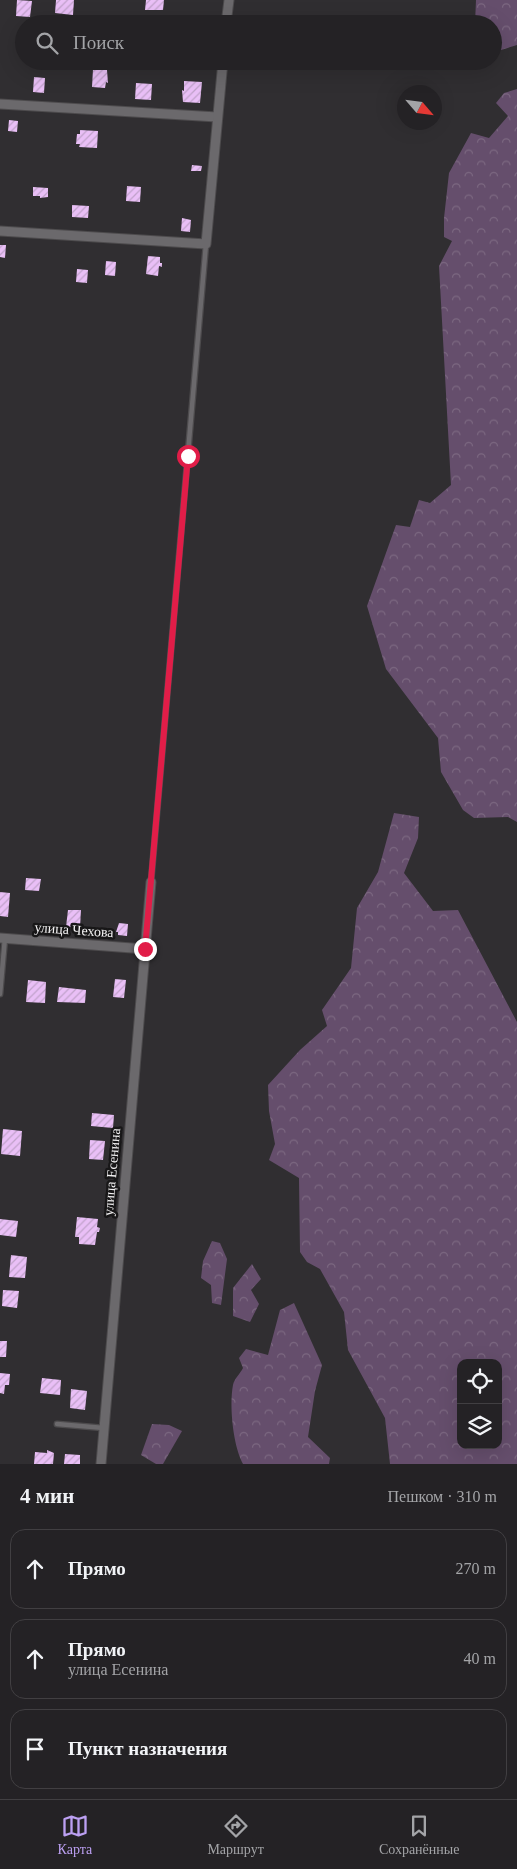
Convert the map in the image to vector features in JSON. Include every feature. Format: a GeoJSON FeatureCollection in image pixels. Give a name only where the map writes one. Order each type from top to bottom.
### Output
{"type":"FeatureCollection","features":[{"type":"Feature","properties":{"kind":"street"},"geometry":{"type":"LineString","coordinates":[[227,15],[229,0]]}},
{"type":"Feature","properties":{"kind":"street"},"geometry":{"type":"LineString","coordinates":[[0,232],[206,244],[221,70]]}},
{"type":"Feature","properties":{"kind":"street"},"geometry":{"type":"LineString","coordinates":[[0,104],[217,117]]}},
{"type":"Feature","properties":{"kind":"street","name":"улица Есенина"},"geometry":{"type":"LineString","coordinates":[[101,1464],[151,882]]}},
{"type":"Feature","properties":{"kind":"street","name":"улица Чехова"},"geometry":{"type":"LineString","coordinates":[[2,938],[145,949]]}},
{"type":"Feature","properties":{"kind":"lane"},"geometry":{"type":"LineString","coordinates":[[151,882],[206,244]]}},
{"type":"Feature","properties":{"kind":"lane"},"geometry":{"type":"LineString","coordinates":[[0,994],[2,938]]}},
{"type":"Feature","properties":{"kind":"lane"},"geometry":{"type":"LineString","coordinates":[[57,1424],[104,1428]]}},
{"type":"Feature","properties":{"kind":"green space"},"geometry":{"type":"Polygon","coordinates":[[[476,0],[517,0],[517,45],[502,50],[502,15],[475,15],[476,0]]]}},
{"type":"Feature","properties":{"kind":"green space"},"geometry":{"type":"Polygon","coordinates":[[[517,89],[517,822],[508,817],[474,818],[463,810],[441,772],[438,738],[386,669],[367,606],[396,525],[410,527],[419,500],[430,503],[451,485],[439,266],[452,241],[444,237],[449,173],[471,133],[489,138],[508,116],[496,103],[504,93],[517,89]]]}},
{"type":"Feature","properties":{"kind":"green space"},"geometry":{"type":"Polygon","coordinates":[[[394,813],[419,817],[418,838],[404,873],[433,911],[458,910],[517,1022],[517,1464],[390,1464],[385,1418],[348,1350],[344,1312],[320,1269],[307,1262],[300,1252],[299,1178],[269,1160],[275,1144],[269,1111],[268,1085],[300,1050],[327,1026],[322,1010],[351,968],[357,908],[378,872],[394,813]]]}},
{"type":"Feature","properties":{"kind":"green space"},"geometry":{"type":"Polygon","coordinates":[[[212,1241],[220,1243],[227,1259],[221,1305],[212,1303],[211,1285],[201,1278],[203,1261],[212,1241]]]}},
{"type":"Feature","properties":{"kind":"green space"},"geometry":{"type":"Polygon","coordinates":[[[252,1264],[261,1279],[251,1290],[259,1304],[250,1322],[233,1316],[233,1288],[252,1264]]]}},
{"type":"Feature","properties":{"kind":"green space"},"geometry":{"type":"Polygon","coordinates":[[[294,1303],[322,1365],[315,1391],[308,1437],[330,1458],[329,1464],[243,1464],[234,1437],[232,1414],[233,1385],[243,1368],[239,1358],[246,1349],[268,1355],[280,1310],[294,1303]]]}},
{"type":"Feature","properties":{"kind":"green space"},"geometry":{"type":"Polygon","coordinates":[[[152,1424],[169,1425],[182,1431],[163,1464],[156,1464],[141,1455],[152,1424]]]}},
{"type":"Feature","properties":{"kind":"building"},"geometry":{"type":"Polygon","coordinates":[[[17,0],[32,1],[30,15],[16,15],[17,0]]]}},
{"type":"Feature","properties":{"kind":"building"},"geometry":{"type":"Polygon","coordinates":[[[56,0],[74,0],[73,15],[55,13],[56,0]]]}},
{"type":"Feature","properties":{"kind":"building"},"geometry":{"type":"Polygon","coordinates":[[[146,0],[164,0],[163,10],[145,10],[146,0]]]}},
{"type":"Feature","properties":{"kind":"building"},"geometry":{"type":"Polygon","coordinates":[[[93,70],[107,70],[108,83],[106,82],[105,88],[92,87],[93,70]]]}},
{"type":"Feature","properties":{"kind":"building"},"geometry":{"type":"Polygon","coordinates":[[[34,77],[45,78],[44,93],[33,92],[34,77]]]}},
{"type":"Feature","properties":{"kind":"building"},"geometry":{"type":"Polygon","coordinates":[[[184,81],[202,82],[200,103],[183,102],[182,90],[184,91],[184,81]]]}},
{"type":"Feature","properties":{"kind":"building"},"geometry":{"type":"Polygon","coordinates":[[[136,83],[152,84],[151,100],[135,99],[136,83]]]}},
{"type":"Feature","properties":{"kind":"building"},"geometry":{"type":"Polygon","coordinates":[[[9,120],[18,121],[17,132],[8,131],[9,120]]]}},
{"type":"Feature","properties":{"kind":"building"},"geometry":{"type":"Polygon","coordinates":[[[80,130],[98,131],[97,148],[79,147],[80,144],[76,144],[77,134],[80,134],[80,130]]]}},
{"type":"Feature","properties":{"kind":"building"},"geometry":{"type":"Polygon","coordinates":[[[192,165],[202,166],[201,171],[191,171],[192,165]]]}},
{"type":"Feature","properties":{"kind":"building"},"geometry":{"type":"Polygon","coordinates":[[[127,186],[141,187],[140,202],[126,201],[127,186]]]}},
{"type":"Feature","properties":{"kind":"building"},"geometry":{"type":"Polygon","coordinates":[[[33,187],[48,188],[48,197],[40,198],[40,196],[33,196],[33,187]]]}},
{"type":"Feature","properties":{"kind":"building"},"geometry":{"type":"Polygon","coordinates":[[[72,205],[89,206],[88,218],[72,217],[72,205]]]}},
{"type":"Feature","properties":{"kind":"building"},"geometry":{"type":"Polygon","coordinates":[[[182,218],[191,220],[190,232],[181,231],[182,218]]]}},
{"type":"Feature","properties":{"kind":"building"},"geometry":{"type":"Polygon","coordinates":[[[0,245],[6,245],[5,258],[0,257],[0,245]]]}},
{"type":"Feature","properties":{"kind":"building"},"geometry":{"type":"Polygon","coordinates":[[[148,256],[160,257],[162,267],[159,266],[158,276],[146,274],[148,256]]]}},
{"type":"Feature","properties":{"kind":"building"},"geometry":{"type":"Polygon","coordinates":[[[106,261],[116,262],[115,276],[105,275],[106,261]]]}},
{"type":"Feature","properties":{"kind":"building"},"geometry":{"type":"Polygon","coordinates":[[[77,269],[88,270],[87,283],[76,282],[77,269]]]}},
{"type":"Feature","properties":{"kind":"building"},"geometry":{"type":"Polygon","coordinates":[[[26,878],[41,879],[39,891],[25,890],[26,878]]]}},
{"type":"Feature","properties":{"kind":"building"},"geometry":{"type":"Polygon","coordinates":[[[0,892],[10,893],[8,917],[0,916],[0,892]]]}},
{"type":"Feature","properties":{"kind":"building"},"geometry":{"type":"Polygon","coordinates":[[[68,910],[81,910],[80,927],[66,927],[68,910]]]}},
{"type":"Feature","properties":{"kind":"building"},"geometry":{"type":"Polygon","coordinates":[[[119,923],[128,924],[127,936],[118,935],[118,932],[116,932],[119,923]]]}},
{"type":"Feature","properties":{"kind":"building"},"geometry":{"type":"Polygon","coordinates":[[[115,979],[126,980],[124,998],[113,997],[115,979]]]}},
{"type":"Feature","properties":{"kind":"building"},"geometry":{"type":"Polygon","coordinates":[[[28,980],[46,982],[45,1003],[26,1002],[28,980]]]}},
{"type":"Feature","properties":{"kind":"building"},"geometry":{"type":"Polygon","coordinates":[[[59,987],[86,990],[85,1003],[57,1002],[59,987]]]}},
{"type":"Feature","properties":{"kind":"building"},"geometry":{"type":"Polygon","coordinates":[[[92,1113],[114,1115],[113,1128],[91,1126],[92,1113]]]}},
{"type":"Feature","properties":{"kind":"building"},"geometry":{"type":"Polygon","coordinates":[[[3,1129],[22,1131],[20,1156],[1,1154],[3,1129]]]}},
{"type":"Feature","properties":{"kind":"building"},"geometry":{"type":"Polygon","coordinates":[[[90,1140],[105,1141],[103,1160],[89,1159],[90,1140]]]}},
{"type":"Feature","properties":{"kind":"building"},"geometry":{"type":"Polygon","coordinates":[[[77,1217],[98,1219],[97,1227],[100,1228],[99,1232],[97,1232],[95,1245],[79,1244],[79,1237],[75,1237],[77,1217]]]}},
{"type":"Feature","properties":{"kind":"building"},"geometry":{"type":"Polygon","coordinates":[[[0,1219],[18,1221],[16,1237],[0,1235],[0,1219]]]}},
{"type":"Feature","properties":{"kind":"building"},"geometry":{"type":"Polygon","coordinates":[[[11,1255],[27,1257],[25,1278],[9,1277],[11,1255]]]}},
{"type":"Feature","properties":{"kind":"building"},"geometry":{"type":"Polygon","coordinates":[[[3,1290],[19,1291],[17,1308],[2,1306],[3,1290]]]}},
{"type":"Feature","properties":{"kind":"building"},"geometry":{"type":"Polygon","coordinates":[[[0,1341],[7,1341],[6,1357],[0,1357],[0,1341]]]}},
{"type":"Feature","properties":{"kind":"building"},"geometry":{"type":"Polygon","coordinates":[[[0,1373],[10,1374],[9,1385],[5,1385],[4,1394],[0,1393],[0,1373]]]}},
{"type":"Feature","properties":{"kind":"building"},"geometry":{"type":"Polygon","coordinates":[[[42,1378],[61,1380],[60,1395],[40,1393],[42,1378]]]}},
{"type":"Feature","properties":{"kind":"building"},"geometry":{"type":"Polygon","coordinates":[[[71,1389],[87,1391],[85,1410],[70,1408],[71,1389]]]}},
{"type":"Feature","properties":{"kind":"building"},"geometry":{"type":"Polygon","coordinates":[[[47,1450],[54,1453],[53,1464],[34,1464],[35,1452],[47,1453],[47,1450]]]}},
{"type":"Feature","properties":{"kind":"building"},"geometry":{"type":"Polygon","coordinates":[[[65,1454],[80,1455],[80,1464],[64,1464],[65,1454]]]}},
{"type":"Feature","properties":{"kind":"route"},"geometry":{"type":"LineString","coordinates":[[145,949],[188,456]]}}]}
